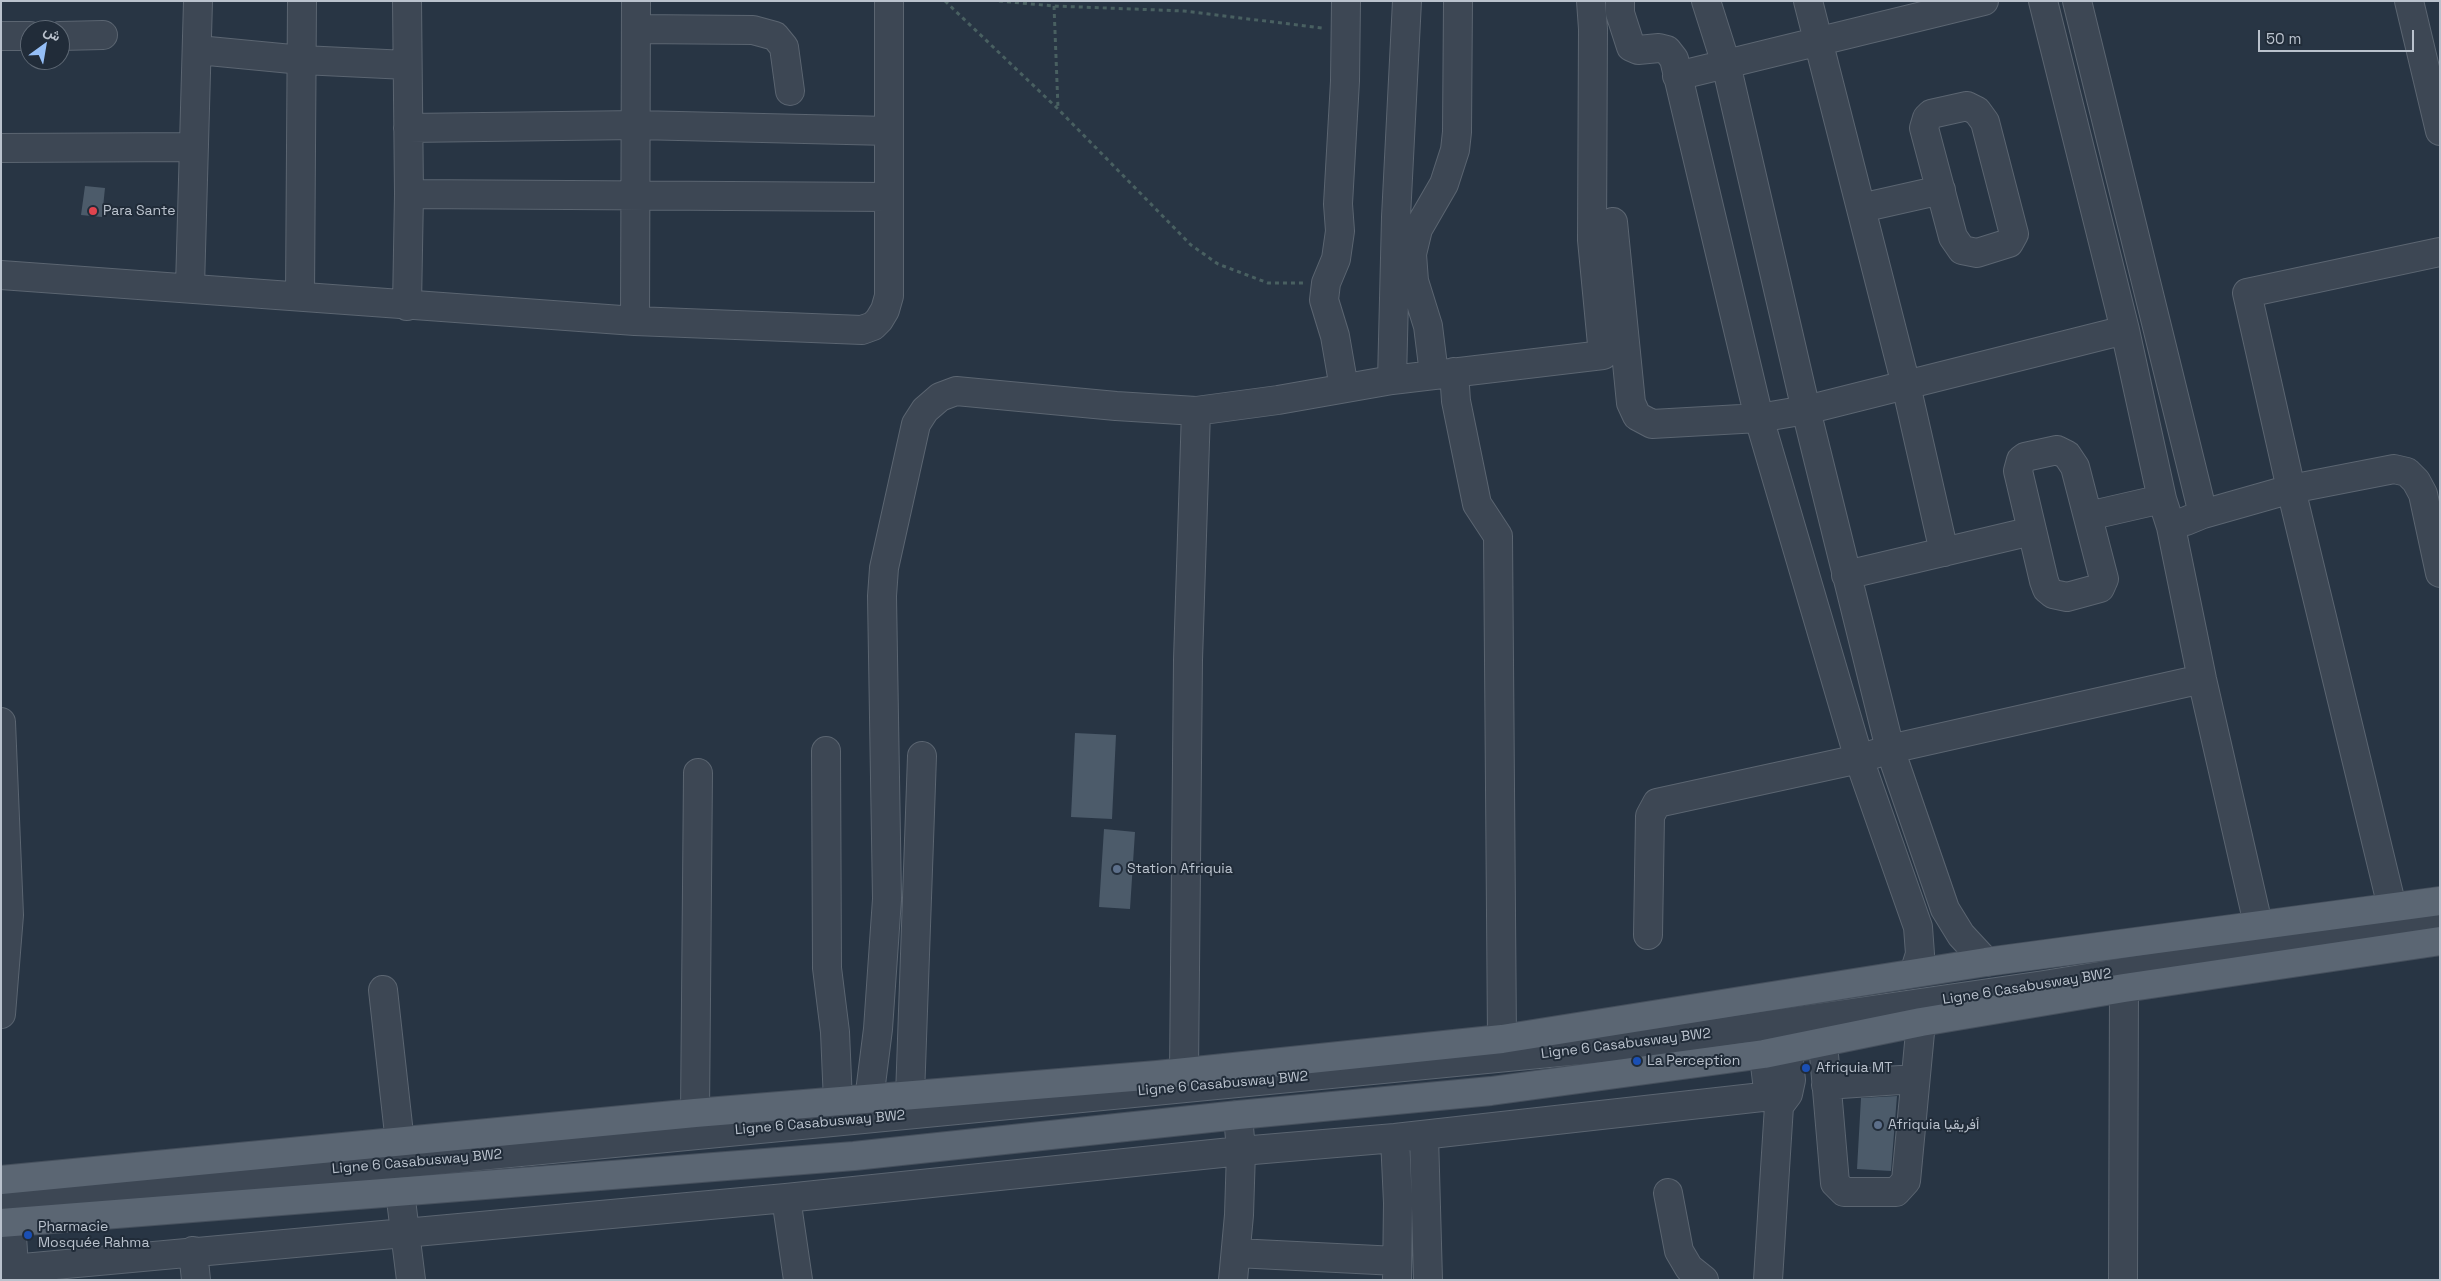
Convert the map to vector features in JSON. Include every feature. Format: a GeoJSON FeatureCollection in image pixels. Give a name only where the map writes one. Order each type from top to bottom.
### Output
{"type":"FeatureCollection","features":[{"type":"Feature","properties":{"kind":"main road"},"geometry":{"type":"LineString","coordinates":[[1,1180],[400,1143],[695,1113],[869,1100],[1184,1072],[1502,1039],[1986,962],[2440,901]]}},
{"type":"Feature","properties":{"kind":"main road"},"geometry":{"type":"LineString","coordinates":[[4,1214],[400,1192],[854,1156],[1238,1114],[1491,1090],[1774,1036],[1823,1043],[1920,1022],[2124,988],[2440,941]]}},
{"type":"Feature","properties":{"kind":"street"},"geometry":{"type":"LineString","coordinates":[[190,287],[198,1]]}},
{"type":"Feature","properties":{"kind":"street"},"geometry":{"type":"LineString","coordinates":[[300,296],[302,1]]}},
{"type":"Feature","properties":{"kind":"street"},"geometry":{"type":"LineString","coordinates":[[407,1],[406,65],[409,194],[407,306]]}},
{"type":"Feature","properties":{"kind":"street"},"geometry":{"type":"LineString","coordinates":[[635,320],[637,196],[636,1]]}},
{"type":"Feature","properties":{"kind":"street"},"geometry":{"type":"LineString","coordinates":[[1,275],[190,287],[407,306],[635,320],[862,330],[873,326],[885,310],[889,296],[889,1]]}},
{"type":"Feature","properties":{"kind":"street"},"geometry":{"type":"LineString","coordinates":[[1344,388],[1335,336],[1324,300],[1326,283],[1336,259],[1340,231],[1338,204],[1347,31],[1346,1]]}},
{"type":"Feature","properties":{"kind":"street"},"geometry":{"type":"LineString","coordinates":[[1392,380],[1396,217],[1407,1]]}},
{"type":"Feature","properties":{"kind":"street"},"geometry":{"type":"LineString","coordinates":[[1458,1],[1458,132],[1455,150],[1444,184],[1418,229],[1412,254],[1414,282],[1444,373],[1456,401],[1477,504],[1490,521],[1498,536],[1502,1039]]}},
{"type":"Feature","properties":{"kind":"street"},"geometry":{"type":"LineString","coordinates":[[869,1100],[878,1028],[886,899],[882,596],[884,568],[916,424],[925,410],[940,397],[956,391],[1196,411],[1392,380],[1603,355],[1592,240],[1593,29],[1591,1]]}},
{"type":"Feature","properties":{"kind":"street"},"geometry":{"type":"LineString","coordinates":[[1620,1],[1620,13],[1631,47],[1638,50],[1659,48],[1666,50],[1674,59],[1759,418],[1859,759],[1914,917],[1920,944],[1914,973]]}},
{"type":"Feature","properties":{"kind":"street"},"geometry":{"type":"LineString","coordinates":[[1706,1],[1726,64],[1806,410],[1890,749],[1945,909],[1961,935],[1986,962]]}},
{"type":"Feature","properties":{"kind":"street"},"geometry":{"type":"LineString","coordinates":[[1808,1],[1906,385],[1944,552]]}},
{"type":"Feature","properties":{"kind":"street"},"geometry":{"type":"LineString","coordinates":[[1677,76],[1984,1]]}},
{"type":"Feature","properties":{"kind":"street"},"geometry":{"type":"LineString","coordinates":[[2043,1],[2125,330],[2162,499],[2171,527],[2202,679],[2258,924]]}},
{"type":"Feature","properties":{"kind":"street"},"geometry":{"type":"LineString","coordinates":[[2077,1],[2203,514]]}},
{"type":"Feature","properties":{"kind":"street"},"geometry":{"type":"LineString","coordinates":[[2409,1],[2440,131]]}},
{"type":"Feature","properties":{"kind":"street"},"geometry":{"type":"LineString","coordinates":[[636,30],[753,30],[775,36],[784,47],[790,91]]}},
{"type":"Feature","properties":{"kind":"street"},"geometry":{"type":"LineString","coordinates":[[70,36],[103,35]]}},
{"type":"Feature","properties":{"kind":"street"},"geometry":{"type":"LineString","coordinates":[[1,36],[20,36]]}},
{"type":"Feature","properties":{"kind":"street"},"geometry":{"type":"LineString","coordinates":[[198,50],[302,60],[406,65]]}},
{"type":"Feature","properties":{"kind":"street"},"geometry":{"type":"LineString","coordinates":[[1967,106],[1977,110],[1984,122],[2013,229],[2012,240],[2005,246],[1977,253],[1962,250],[1953,237],[1941,190],[1925,123],[1927,118],[1935,112],[1967,106]]}},
{"type":"Feature","properties":{"kind":"street"},"geometry":{"type":"LineString","coordinates":[[408,128],[637,125],[889,130]]}},
{"type":"Feature","properties":{"kind":"street"},"geometry":{"type":"LineString","coordinates":[[1,148],[194,147]]}},
{"type":"Feature","properties":{"kind":"street"},"geometry":{"type":"LineString","coordinates":[[1860,208],[1941,190]]}},
{"type":"Feature","properties":{"kind":"street"},"geometry":{"type":"LineString","coordinates":[[409,194],[889,197]]}},
{"type":"Feature","properties":{"kind":"street"},"geometry":{"type":"LineString","coordinates":[[1613,222],[1633,410],[1643,421],[1652,424],[1759,418],[1806,410],[2125,330]]}},
{"type":"Feature","properties":{"kind":"street"},"geometry":{"type":"LineString","coordinates":[[2392,907],[2291,489],[2247,293],[2440,252]]}},
{"type":"Feature","properties":{"kind":"street"},"geometry":{"type":"LineString","coordinates":[[1184,1072],[1188,660],[1196,411]]}},
{"type":"Feature","properties":{"kind":"street"},"geometry":{"type":"LineString","coordinates":[[2058,450],[2072,460],[2104,579],[2100,588],[2077,595],[2060,597],[2047,589],[2032,531],[2018,471],[2021,460],[2029,454],[2058,450]]}},
{"type":"Feature","properties":{"kind":"street"},"geometry":{"type":"LineString","coordinates":[[2171,527],[2203,514],[2291,489],[2394,470],[2407,472],[2416,481],[2423,494],[2440,573]]}},
{"type":"Feature","properties":{"kind":"street"},"geometry":{"type":"LineString","coordinates":[[2088,516],[2162,499]]}},
{"type":"Feature","properties":{"kind":"street"},"geometry":{"type":"LineString","coordinates":[[1846,575],[2032,531]]}},
{"type":"Feature","properties":{"kind":"street"},"geometry":{"type":"LineString","coordinates":[[1648,935],[1650,816],[1658,803],[1859,759],[1890,749],[2202,679]]}},
{"type":"Feature","properties":{"kind":"street"},"geometry":{"type":"LineString","coordinates":[[1,722],[5,915],[1,1014]]}},
{"type":"Feature","properties":{"kind":"street"},"geometry":{"type":"LineString","coordinates":[[826,751],[827,968],[835,1032],[838,1102]]}},
{"type":"Feature","properties":{"kind":"street"},"geometry":{"type":"LineString","coordinates":[[910,1096],[922,756]]}},
{"type":"Feature","properties":{"kind":"street"},"geometry":{"type":"LineString","coordinates":[[695,1113],[698,772]]}},
{"type":"Feature","properties":{"kind":"street"},"geometry":{"type":"LineString","coordinates":[[1914,917],[1945,909]]}},
{"type":"Feature","properties":{"kind":"street","name":"Ligne 6 Casabusway BW2"},"geometry":{"type":"LineString","coordinates":[[1774,1036],[2044,985],[2440,921]]}},
{"type":"Feature","properties":{"kind":"street","name":"Ligne 6 Casabusway BW2"},"geometry":{"type":"LineString","coordinates":[[4,1214],[1636,1053],[1774,1036],[2440,930]]}},
{"type":"Feature","properties":{"kind":"street"},"geometry":{"type":"LineString","coordinates":[[2123,1280],[2124,988]]}},
{"type":"Feature","properties":{"kind":"street"},"geometry":{"type":"LineString","coordinates":[[383,990],[400,1143]]}},
{"type":"Feature","properties":{"kind":"street"},"geometry":{"type":"LineString","coordinates":[[1768,1280],[1775,1101],[1767,1084],[1774,1036],[1769,997]]}},
{"type":"Feature","properties":{"kind":"street"},"geometry":{"type":"LineString","coordinates":[[1823,1043],[1835,1183],[1844,1192],[1896,1192],[1906,1181],[1920,1022]]}},
{"type":"Feature","properties":{"kind":"street"},"geometry":{"type":"LineString","coordinates":[[1826,1085],[1915,1080]]}},
{"type":"Feature","properties":{"kind":"street"},"geometry":{"type":"LineString","coordinates":[[4,1214],[10,1273],[193,1251],[786,1198],[1241,1151],[1775,1101]]}},
{"type":"Feature","properties":{"kind":"street"},"geometry":{"type":"LineString","coordinates":[[1238,1114],[1241,1151],[1234,1267],[1397,1270],[1398,1203],[1395,1138]]}},
{"type":"Feature","properties":{"kind":"street"},"geometry":{"type":"LineString","coordinates":[[1424,1135],[1428,1280]]}},
{"type":"Feature","properties":{"kind":"street"},"geometry":{"type":"LineString","coordinates":[[400,1192],[411,1280]]}},
{"type":"Feature","properties":{"kind":"street"},"geometry":{"type":"LineString","coordinates":[[1668,1194],[1679,1250],[1689,1268],[1704,1280]]}},
{"type":"Feature","properties":{"kind":"street"},"geometry":{"type":"LineString","coordinates":[[786,1198],[798,1280]]}},
{"type":"Feature","properties":{"kind":"street"},"geometry":{"type":"LineString","coordinates":[[193,1251],[196,1280]]}},
{"type":"Feature","properties":{"kind":"path"},"geometry":{"type":"LineString","coordinates":[[945,1],[1058,109],[1184,239],[1218,264],[1268,284],[1326,283]]}},
{"type":"Feature","properties":{"kind":"path"},"geometry":{"type":"LineString","coordinates":[[999,1],[1054,6],[1194,12],[1347,31]]}},
{"type":"Feature","properties":{"kind":"path"},"geometry":{"type":"LineString","coordinates":[[1054,6],[1058,109]]}},
{"type":"Feature","properties":{"kind":"building"},"geometry":{"type":"Polygon","coordinates":[[[85,186],[105,188],[102,217],[81,215],[85,186]]]}},
{"type":"Feature","properties":{"kind":"building"},"geometry":{"type":"Polygon","coordinates":[[[1075,733],[1116,735],[1112,819],[1071,817],[1075,733]]]}},
{"type":"Feature","properties":{"kind":"building","name":"Station Afriquia"},"geometry":{"type":"Polygon","coordinates":[[[1104,829],[1135,832],[1130,909],[1099,907],[1104,829]]]}},
{"type":"Feature","properties":{"kind":"building"},"geometry":{"type":"Polygon","coordinates":[[[1897,1096],[1891,1171],[1857,1169],[1861,1098],[1897,1096]]]}},
{"type":"Feature","properties":{"kind":"place","name":"Para Sante"},"geometry":{"type":"Point","coordinates":[93,211]}},
{"type":"Feature","properties":{"kind":"place","name":"Station Afriquia"},"geometry":{"type":"Point","coordinates":[1117,869]}},
{"type":"Feature","properties":{"kind":"place","name":"La Perception"},"geometry":{"type":"Point","coordinates":[1637,1061]}},
{"type":"Feature","properties":{"kind":"place","name":"Afriquia MT"},"geometry":{"type":"Point","coordinates":[1806,1068]}},
{"type":"Feature","properties":{"kind":"place","name":"Afriquia أفريقيا"},"geometry":{"type":"Point","coordinates":[1878,1125]}},
{"type":"Feature","properties":{"kind":"place","name":"Pharmacie Mosquée Rahma"},"geometry":{"type":"Point","coordinates":[28,1235]}}]}
